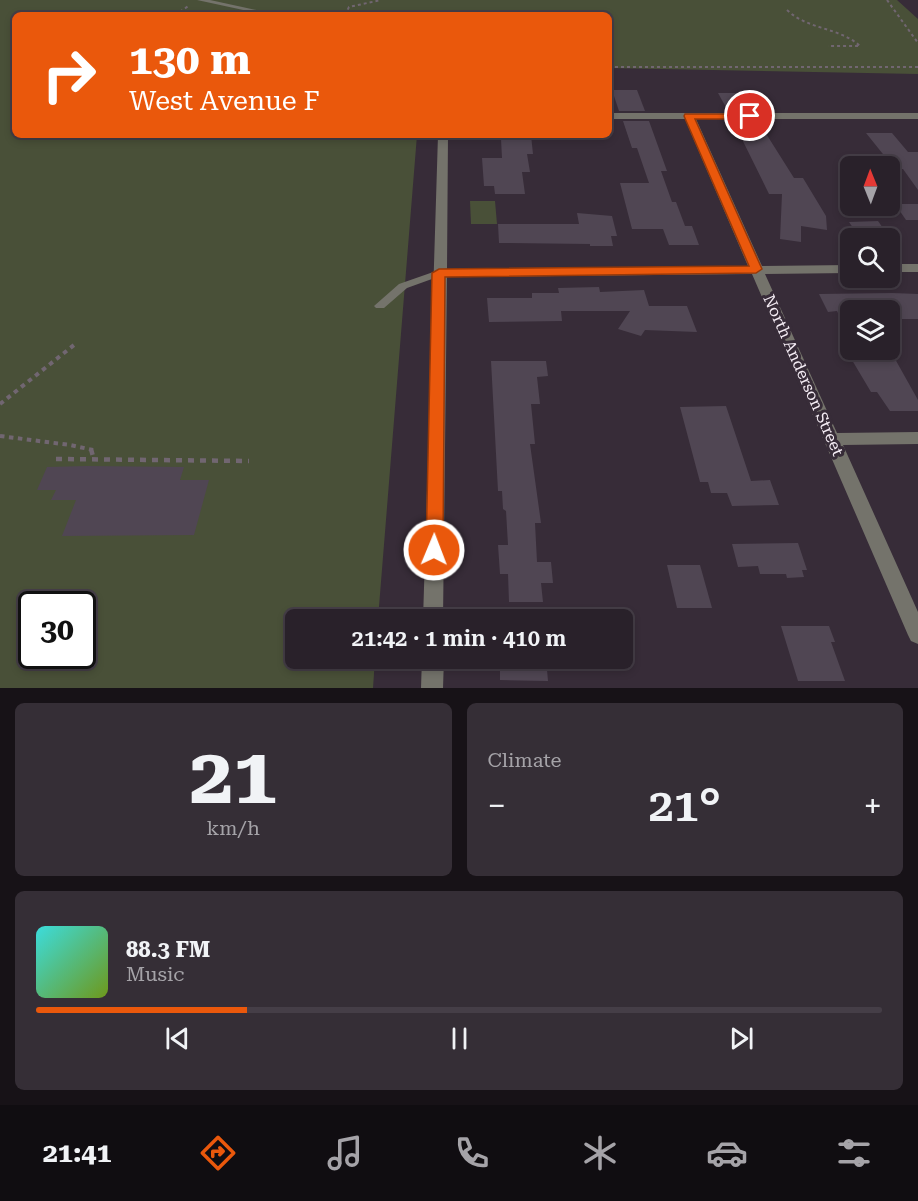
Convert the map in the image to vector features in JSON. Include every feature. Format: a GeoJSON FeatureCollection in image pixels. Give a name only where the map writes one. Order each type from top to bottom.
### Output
{"type":"FeatureCollection","features":[{"type":"Feature","properties":{"kind":"street"},"geometry":{"type":"LineString","coordinates":[[612,116],[918,116]]}},
{"type":"Feature","properties":{"kind":"street","name":"North Anderson Street"},"geometry":{"type":"LineString","coordinates":[[689,116],[918,634]]}},
{"type":"Feature","properties":{"kind":"street"},"geometry":{"type":"LineString","coordinates":[[433,609],[443,138]]}},
{"type":"Feature","properties":{"kind":"street"},"geometry":{"type":"LineString","coordinates":[[900,268],[918,268]]}},
{"type":"Feature","properties":{"kind":"street"},"geometry":{"type":"LineString","coordinates":[[439,273],[840,269]]}},
{"type":"Feature","properties":{"kind":"street"},"geometry":{"type":"LineString","coordinates":[[832,439],[918,438]]}},
{"type":"Feature","properties":{"kind":"street"},"geometry":{"type":"LineString","coordinates":[[432,688],[433,669]]}},
{"type":"Feature","properties":{"kind":"lane"},"geometry":{"type":"LineString","coordinates":[[200,0],[261,12]]}},
{"type":"Feature","properties":{"kind":"lane"},"geometry":{"type":"LineString","coordinates":[[380,306],[403,286],[439,273]]}},
{"type":"Feature","properties":{"kind":"path"},"geometry":{"type":"LineString","coordinates":[[345,12],[349,7],[381,0]]}},
{"type":"Feature","properties":{"kind":"path"},"geometry":{"type":"LineString","coordinates":[[887,0],[918,43]]}},
{"type":"Feature","properties":{"kind":"path"},"geometry":{"type":"LineString","coordinates":[[180,12],[191,5]]}},
{"type":"Feature","properties":{"kind":"path"},"geometry":{"type":"LineString","coordinates":[[787,10],[797,18],[852,40],[860,46],[828,45]]}},
{"type":"Feature","properties":{"kind":"path"},"geometry":{"type":"LineString","coordinates":[[612,67],[918,67]]}},
{"type":"Feature","properties":{"kind":"path"},"geometry":{"type":"LineString","coordinates":[[0,404],[74,345]]}},
{"type":"Feature","properties":{"kind":"path"},"geometry":{"type":"LineString","coordinates":[[0,436],[74,444],[93,449],[94,460]]}},
{"type":"Feature","properties":{"kind":"path"},"geometry":{"type":"LineString","coordinates":[[56,459],[249,461]]}},
{"type":"Feature","properties":{"kind":"green space"},"geometry":{"type":"Polygon","coordinates":[[[0,0],[897,0],[918,19],[918,74],[612,68],[612,12],[12,12],[12,138],[417,138],[379,609],[285,609],[285,669],[374,669],[373,688],[0,688],[0,0]]]}},
{"type":"Feature","properties":{"kind":"green space"},"geometry":{"type":"Polygon","coordinates":[[[470,201],[495,201],[497,224],[471,224],[470,201]]]}},
{"type":"Feature","properties":{"kind":"building"},"geometry":{"type":"Polygon","coordinates":[[[612,90],[637,90],[645,111],[619,111],[612,90]]]}},
{"type":"Feature","properties":{"kind":"building"},"geometry":{"type":"Polygon","coordinates":[[[718,93],[741,93],[752,111],[728,111],[718,93]]]}},
{"type":"Feature","properties":{"kind":"building"},"geometry":{"type":"Polygon","coordinates":[[[623,121],[649,121],[667,171],[661,171],[672,202],[676,202],[685,226],[692,226],[699,245],[669,245],[663,229],[632,229],[620,183],[649,183],[637,148],[632,148],[623,121]]]}},
{"type":"Feature","properties":{"kind":"building"},"geometry":{"type":"Polygon","coordinates":[[[733,121],[758,121],[794,178],[803,178],[826,216],[827,230],[801,226],[801,242],[780,239],[782,194],[769,194],[733,121]]]}},
{"type":"Feature","properties":{"kind":"building"},"geometry":{"type":"Polygon","coordinates":[[[866,133],[892,133],[908,152],[918,152],[918,190],[903,169],[900,169],[900,156],[885,156],[866,133]]]}},
{"type":"Feature","properties":{"kind":"building"},"geometry":{"type":"Polygon","coordinates":[[[531,138],[533,154],[527,154],[530,172],[522,172],[525,194],[495,194],[494,186],[484,186],[482,158],[502,158],[501,139],[531,138]]]}},
{"type":"Feature","properties":{"kind":"building"},"geometry":{"type":"Polygon","coordinates":[[[900,204],[918,204],[918,220],[906,220],[900,211],[900,204]]]}},
{"type":"Feature","properties":{"kind":"building"},"geometry":{"type":"Polygon","coordinates":[[[577,213],[612,216],[617,236],[611,236],[613,246],[499,243],[498,224],[579,224],[577,213]]]}},
{"type":"Feature","properties":{"kind":"building"},"geometry":{"type":"Polygon","coordinates":[[[878,221],[883,228],[853,228],[849,222],[878,221]]]}},
{"type":"Feature","properties":{"kind":"building"},"geometry":{"type":"Polygon","coordinates":[[[599,287],[600,292],[644,290],[649,306],[687,306],[697,332],[645,330],[641,336],[618,329],[630,311],[561,311],[562,321],[489,322],[487,298],[532,298],[532,293],[559,293],[558,288],[599,287]]]}},
{"type":"Feature","properties":{"kind":"building"},"geometry":{"type":"Polygon","coordinates":[[[819,294],[918,294],[918,319],[900,319],[900,300],[840,300],[840,317],[837,311],[828,312],[819,294]]]}},
{"type":"Feature","properties":{"kind":"building"},"geometry":{"type":"Polygon","coordinates":[[[852,360],[896,360],[918,400],[918,411],[890,411],[877,392],[871,392],[852,360]]]}},
{"type":"Feature","properties":{"kind":"building"},"geometry":{"type":"Polygon","coordinates":[[[491,361],[546,361],[548,376],[537,377],[540,404],[531,404],[535,444],[530,444],[541,523],[535,523],[537,562],[551,562],[553,583],[541,583],[543,602],[509,602],[508,574],[500,574],[498,545],[508,545],[506,511],[503,509],[502,491],[498,491],[491,361]]]}},
{"type":"Feature","properties":{"kind":"building"},"geometry":{"type":"Polygon","coordinates":[[[726,406],[751,481],[770,480],[779,505],[732,506],[727,493],[711,493],[708,482],[700,482],[680,407],[726,406]]]}},
{"type":"Feature","properties":{"kind":"building"},"geometry":{"type":"Polygon","coordinates":[[[47,467],[184,467],[180,480],[209,480],[194,535],[62,536],[76,500],[51,500],[56,490],[37,490],[47,467]]]}},
{"type":"Feature","properties":{"kind":"building"},"geometry":{"type":"Polygon","coordinates":[[[798,543],[807,570],[802,570],[804,577],[787,578],[786,574],[760,574],[758,566],[738,567],[732,544],[798,543]]]}},
{"type":"Feature","properties":{"kind":"building"},"geometry":{"type":"Polygon","coordinates":[[[667,565],[700,565],[712,608],[677,608],[667,565]]]}},
{"type":"Feature","properties":{"kind":"building"},"geometry":{"type":"Polygon","coordinates":[[[781,626],[829,626],[835,642],[831,642],[845,681],[798,681],[781,626]]]}},
{"type":"Feature","properties":{"kind":"building"},"geometry":{"type":"Polygon","coordinates":[[[500,669],[547,669],[548,681],[500,680],[500,669]]]}},
{"type":"Feature","properties":{"kind":"route"},"geometry":{"type":"LineString","coordinates":[[434,550],[439,273],[756,269],[689,116],[750,116]]}}]}
